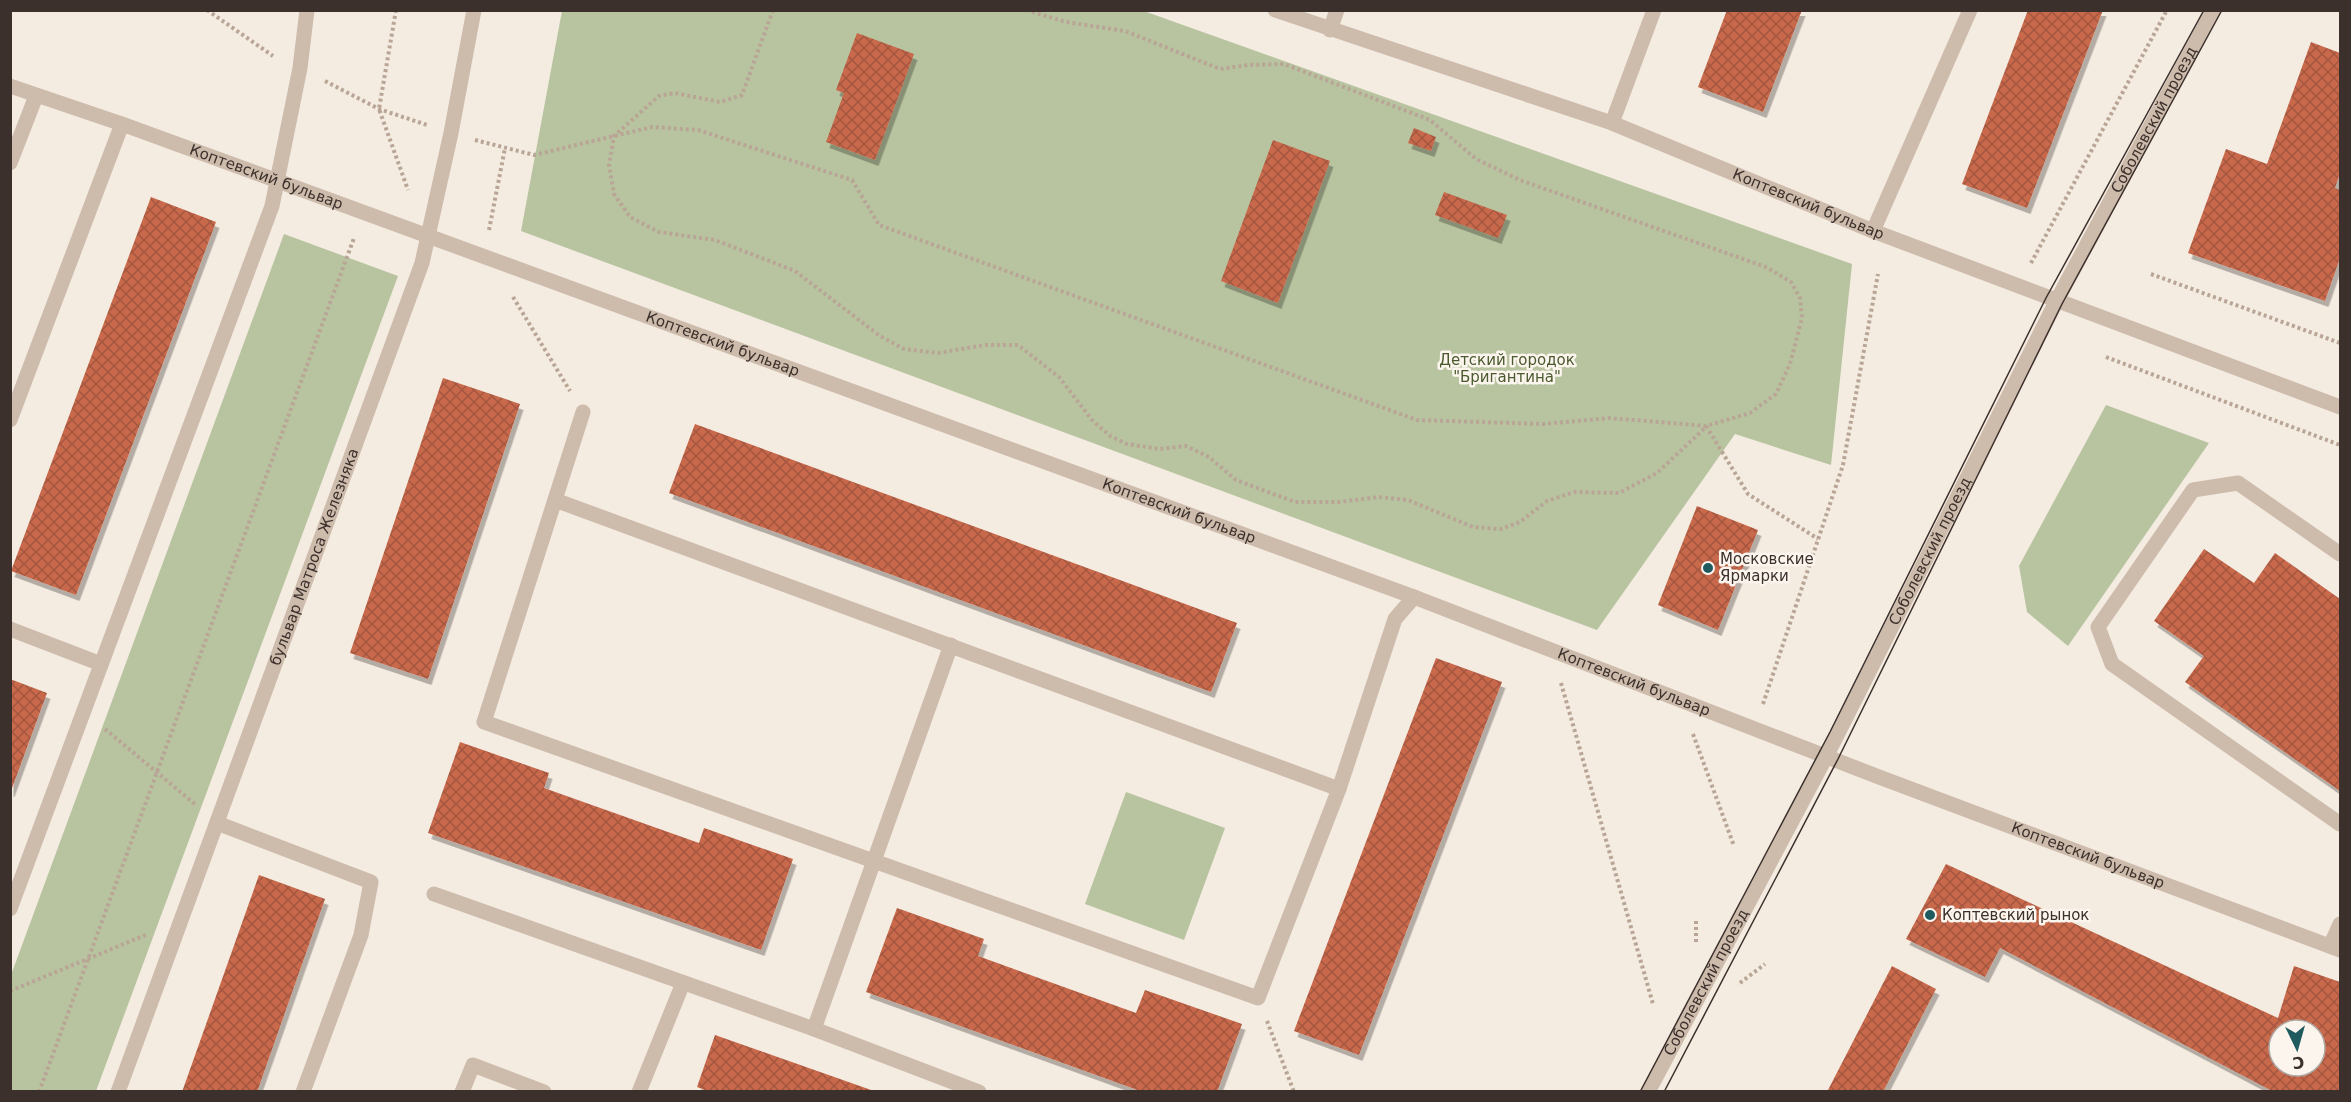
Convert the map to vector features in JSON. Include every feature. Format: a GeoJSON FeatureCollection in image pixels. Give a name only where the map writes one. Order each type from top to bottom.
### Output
{"type":"FeatureCollection","features":[{"type":"Feature","properties":{"kind":"street"},"geometry":{"type":"LineString","coordinates":[[10,909],[272,206],[300,68],[307,10]]}},
{"type":"Feature","properties":{"kind":"street","name":"бульвар Матроса Железняка"},"geometry":{"type":"LineString","coordinates":[[118,1092],[422,263],[451,133],[474,10]]}},
{"type":"Feature","properties":{"kind":"street","name":"Коптевский бульвар"},"geometry":{"type":"LineString","coordinates":[[1275,10],[1612,123],[1873,231],[2056,302],[2340,407]]}},
{"type":"Feature","properties":{"kind":"street"},"geometry":{"type":"LineString","coordinates":[[1330,30],[1337,10]]}},
{"type":"Feature","properties":{"kind":"street"},"geometry":{"type":"LineString","coordinates":[[1612,123],[1654,10]]}},
{"type":"Feature","properties":{"kind":"street"},"geometry":{"type":"LineString","coordinates":[[1873,231],[1970,10]]}},
{"type":"Feature","properties":{"kind":"street","name":"Соболевский проезд"},"geometry":{"type":"LineString","coordinates":[[1648,1092],[1827,755],[2056,302],[2213,10]]}},
{"type":"Feature","properties":{"kind":"street","name":"Коптевский бульвар"},"geometry":{"type":"LineString","coordinates":[[10,86],[122,124],[277,183],[428,236],[1413,597],[2335,948]]}},
{"type":"Feature","properties":{"kind":"street"},"geometry":{"type":"LineString","coordinates":[[10,163],[36,96]]}},
{"type":"Feature","properties":{"kind":"street"},"geometry":{"type":"LineString","coordinates":[[10,420],[122,124]]}},
{"type":"Feature","properties":{"kind":"street"},"geometry":{"type":"LineString","coordinates":[[583,412],[484,722],[1258,998],[1339,789],[1395,619],[1413,597]]}},
{"type":"Feature","properties":{"kind":"street"},"geometry":{"type":"LineString","coordinates":[[2340,554],[2238,483],[2193,490],[2098,627],[2112,664],[2340,824]]}},
{"type":"Feature","properties":{"kind":"street"},"geometry":{"type":"LineString","coordinates":[[555,500],[1339,789]]}},
{"type":"Feature","properties":{"kind":"street"},"geometry":{"type":"LineString","coordinates":[[10,629],[101,664]]}},
{"type":"Feature","properties":{"kind":"street"},"geometry":{"type":"LineString","coordinates":[[814,1029],[951,645]]}},
{"type":"Feature","properties":{"kind":"street"},"geometry":{"type":"LineString","coordinates":[[217,823],[371,882],[361,935],[303,1092]]}},
{"type":"Feature","properties":{"kind":"street"},"geometry":{"type":"LineString","coordinates":[[434,894],[814,1029],[962,1089],[979,1092]]}},
{"type":"Feature","properties":{"kind":"street"},"geometry":{"type":"LineString","coordinates":[[2335,948],[2340,924]]}},
{"type":"Feature","properties":{"kind":"street"},"geometry":{"type":"LineString","coordinates":[[639,1092],[683,983]]}},
{"type":"Feature","properties":{"kind":"street"},"geometry":{"type":"LineString","coordinates":[[462,1092],[472,1065],[544,1092]]}},
{"type":"Feature","properties":{"kind":"path"},"geometry":{"type":"LineString","coordinates":[[207,10],[273,56]]}},
{"type":"Feature","properties":{"kind":"path"},"geometry":{"type":"LineString","coordinates":[[396,10],[379,109],[408,190]]}},
{"type":"Feature","properties":{"kind":"path"},"geometry":{"type":"LineString","coordinates":[[773,10],[742,95],[720,102],[675,93],[659,96],[614,136],[609,165],[614,194],[630,217],[659,232],[715,240],[795,271],[880,336],[904,349],[938,353],[985,345],[1017,345],[1059,377],[1092,420],[1110,436],[1127,444],[1160,449],[1186,446],[1209,457],[1236,480],[1295,502],[1339,502],[1379,497],[1408,500],[1473,527],[1501,529],[1520,522],[1547,501],[1574,492],[1619,493],[1657,473],[1706,426]]}},
{"type":"Feature","properties":{"kind":"path"},"geometry":{"type":"LineString","coordinates":[[324,80],[379,109],[451,133],[534,155],[652,126],[698,130],[852,180],[879,225],[1417,420],[1544,424],[1609,418],[1706,426],[1750,413],[1776,394],[1790,364],[1802,318],[1800,298],[1791,282],[1766,267],[1520,180],[1476,159],[1430,120],[1284,64],[1248,64],[1220,69],[1125,31],[1066,22],[1026,10]]}},
{"type":"Feature","properties":{"kind":"path"},"geometry":{"type":"LineString","coordinates":[[2018,287],[2167,10]]}},
{"type":"Feature","properties":{"kind":"path"},"geometry":{"type":"LineString","coordinates":[[483,257],[505,148]]}},
{"type":"Feature","properties":{"kind":"path"},"geometry":{"type":"LineString","coordinates":[[39,1092],[354,238]]}},
{"type":"Feature","properties":{"kind":"path"},"geometry":{"type":"LineString","coordinates":[[1763,704],[1843,465],[1878,273]]}},
{"type":"Feature","properties":{"kind":"path"},"geometry":{"type":"LineString","coordinates":[[2151,274],[2340,343]]}},
{"type":"Feature","properties":{"kind":"path"},"geometry":{"type":"LineString","coordinates":[[513,297],[583,412]]}},
{"type":"Feature","properties":{"kind":"path"},"geometry":{"type":"LineString","coordinates":[[2106,357],[2340,445]]}},
{"type":"Feature","properties":{"kind":"path"},"geometry":{"type":"LineString","coordinates":[[1706,426],[1748,494],[1818,538]]}},
{"type":"Feature","properties":{"kind":"path"},"geometry":{"type":"LineString","coordinates":[[1560,679],[1653,1004]]}},
{"type":"Feature","properties":{"kind":"path"},"geometry":{"type":"LineString","coordinates":[[84,711],[217,823]]}},
{"type":"Feature","properties":{"kind":"path"},"geometry":{"type":"LineString","coordinates":[[1690,727],[1734,846]]}},
{"type":"Feature","properties":{"kind":"path"},"geometry":{"type":"LineString","coordinates":[[10,991],[87,961],[182,919]]}},
{"type":"Feature","properties":{"kind":"path"},"geometry":{"type":"LineString","coordinates":[[1740,983],[1765,964]]}},
{"type":"Feature","properties":{"kind":"path"},"geometry":{"type":"LineString","coordinates":[[1258,998],[1294,1092]]}},
{"type":"Feature","properties":{"kind":"green space","name":"Детский городок \"Бригантина\""},"geometry":{"type":"Polygon","coordinates":[[[1141,10],[1852,264],[1831,465],[1735,434],[1597,630],[521,231],[562,11],[1141,10]]]}},
{"type":"Feature","properties":{"kind":"green space"},"geometry":{"type":"Polygon","coordinates":[[[284,234],[398,276],[96,1091],[11,1091],[11,975],[284,234]]]}},
{"type":"Feature","properties":{"kind":"green space"},"geometry":{"type":"Polygon","coordinates":[[[2106,405],[2209,443],[2068,646],[2027,612],[2019,566],[2106,405]]]}},
{"type":"Feature","properties":{"kind":"green space"},"geometry":{"type":"Polygon","coordinates":[[[1126,792],[1225,828],[1184,940],[1085,904],[1126,792]]]}},
{"type":"Feature","properties":{"kind":"building"},"geometry":{"type":"Polygon","coordinates":[[[1727,10],[1802,10],[1763,112],[1698,87],[1727,10]]]}},
{"type":"Feature","properties":{"kind":"building"},"geometry":{"type":"Polygon","coordinates":[[[2028,10],[2103,10],[2027,208],[1962,184],[2028,10]]]}},
{"type":"Feature","properties":{"kind":"building"},"geometry":{"type":"Polygon","coordinates":[[[857,33],[914,54],[875,160],[826,142],[844,93],[836,90],[857,33]]]}},
{"type":"Feature","properties":{"kind":"building"},"geometry":{"type":"Polygon","coordinates":[[[2311,42],[2340,53],[2340,173],[2335,188],[2340,190],[2340,258],[2325,301],[2188,253],[2226,149],[2267,164],[2311,42]]]}},
{"type":"Feature","properties":{"kind":"building"},"geometry":{"type":"Polygon","coordinates":[[[1414,128],[1436,137],[1431,151],[1408,143],[1414,128]]]}},
{"type":"Feature","properties":{"kind":"building"},"geometry":{"type":"Polygon","coordinates":[[[1273,140],[1330,161],[1278,303],[1221,281],[1273,140]]]}},
{"type":"Feature","properties":{"kind":"building"},"geometry":{"type":"Polygon","coordinates":[[[1444,192],[1507,215],[1498,238],[1435,215],[1444,192]]]}},
{"type":"Feature","properties":{"kind":"building"},"geometry":{"type":"Polygon","coordinates":[[[151,197],[216,222],[76,595],[11,571],[151,197]]]}},
{"type":"Feature","properties":{"kind":"building"},"geometry":{"type":"Polygon","coordinates":[[[443,378],[520,404],[428,679],[350,653],[443,378]]]}},
{"type":"Feature","properties":{"kind":"building"},"geometry":{"type":"Polygon","coordinates":[[[695,424],[1237,623],[1211,692],[669,493],[695,424]]]}},
{"type":"Feature","properties":{"kind":"building","name":"Московские Ярмарки"},"geometry":{"type":"Polygon","coordinates":[[[1697,506],[1758,530],[1718,630],[1658,605],[1697,506]]]}},
{"type":"Feature","properties":{"kind":"building"},"geometry":{"type":"Polygon","coordinates":[[[2204,549],[2254,583],[2275,553],[2340,599],[2340,791],[2185,682],[2204,656],[2154,621],[2204,549]]]}},
{"type":"Feature","properties":{"kind":"building"},"geometry":{"type":"Polygon","coordinates":[[[1436,658],[1502,682],[1359,1055],[1294,1031],[1436,658]]]}},
{"type":"Feature","properties":{"kind":"building"},"geometry":{"type":"Polygon","coordinates":[[[10,679],[47,693],[11,791],[10,791],[10,679]]]}},
{"type":"Feature","properties":{"kind":"building"},"geometry":{"type":"Polygon","coordinates":[[[460,742],[549,773],[544,788],[699,843],[704,828],[793,859],[761,950],[428,833],[460,742]]]}},
{"type":"Feature","properties":{"kind":"building"},"geometry":{"type":"Polygon","coordinates":[[[1946,864],[2278,1018],[2294,966],[2340,982],[2340,1092],[2274,1092],[2000,948],[1985,977],[1906,939],[1946,864]]]}},
{"type":"Feature","properties":{"kind":"building"},"geometry":{"type":"Polygon","coordinates":[[[259,875],[325,899],[257,1092],[182,1092],[259,875]]]}},
{"type":"Feature","properties":{"kind":"building"},"geometry":{"type":"Polygon","coordinates":[[[897,908],[984,939],[978,956],[1136,1013],[1145,990],[1242,1024],[1217,1092],[1143,1092],[866,992],[897,908]]]}},
{"type":"Feature","properties":{"kind":"building"},"geometry":{"type":"Polygon","coordinates":[[[1892,966],[1936,989],[1883,1092],[1827,1092],[1892,966]]]}},
{"type":"Feature","properties":{"kind":"building"},"geometry":{"type":"Polygon","coordinates":[[[715,1035],[874,1092],[710,1092],[697,1087],[715,1035]]]}},
{"type":"Feature","properties":{"kind":"tram line"},"geometry":{"type":"LineString","coordinates":[[1640,1092],[1830,732],[2046,298],[2204,10]]}},
{"type":"Feature","properties":{"kind":"tram line"},"geometry":{"type":"LineString","coordinates":[[1664,1092],[1838,759],[2062,304],[2222,10]]}},
{"type":"Feature","properties":{"kind":"place","name":"Московские Ярмарки"},"geometry":{"type":"Point","coordinates":[1708,568]}},
{"type":"Feature","properties":{"kind":"place","name":"Коптевский рынок"},"geometry":{"type":"Point","coordinates":[1930,915]}}]}
